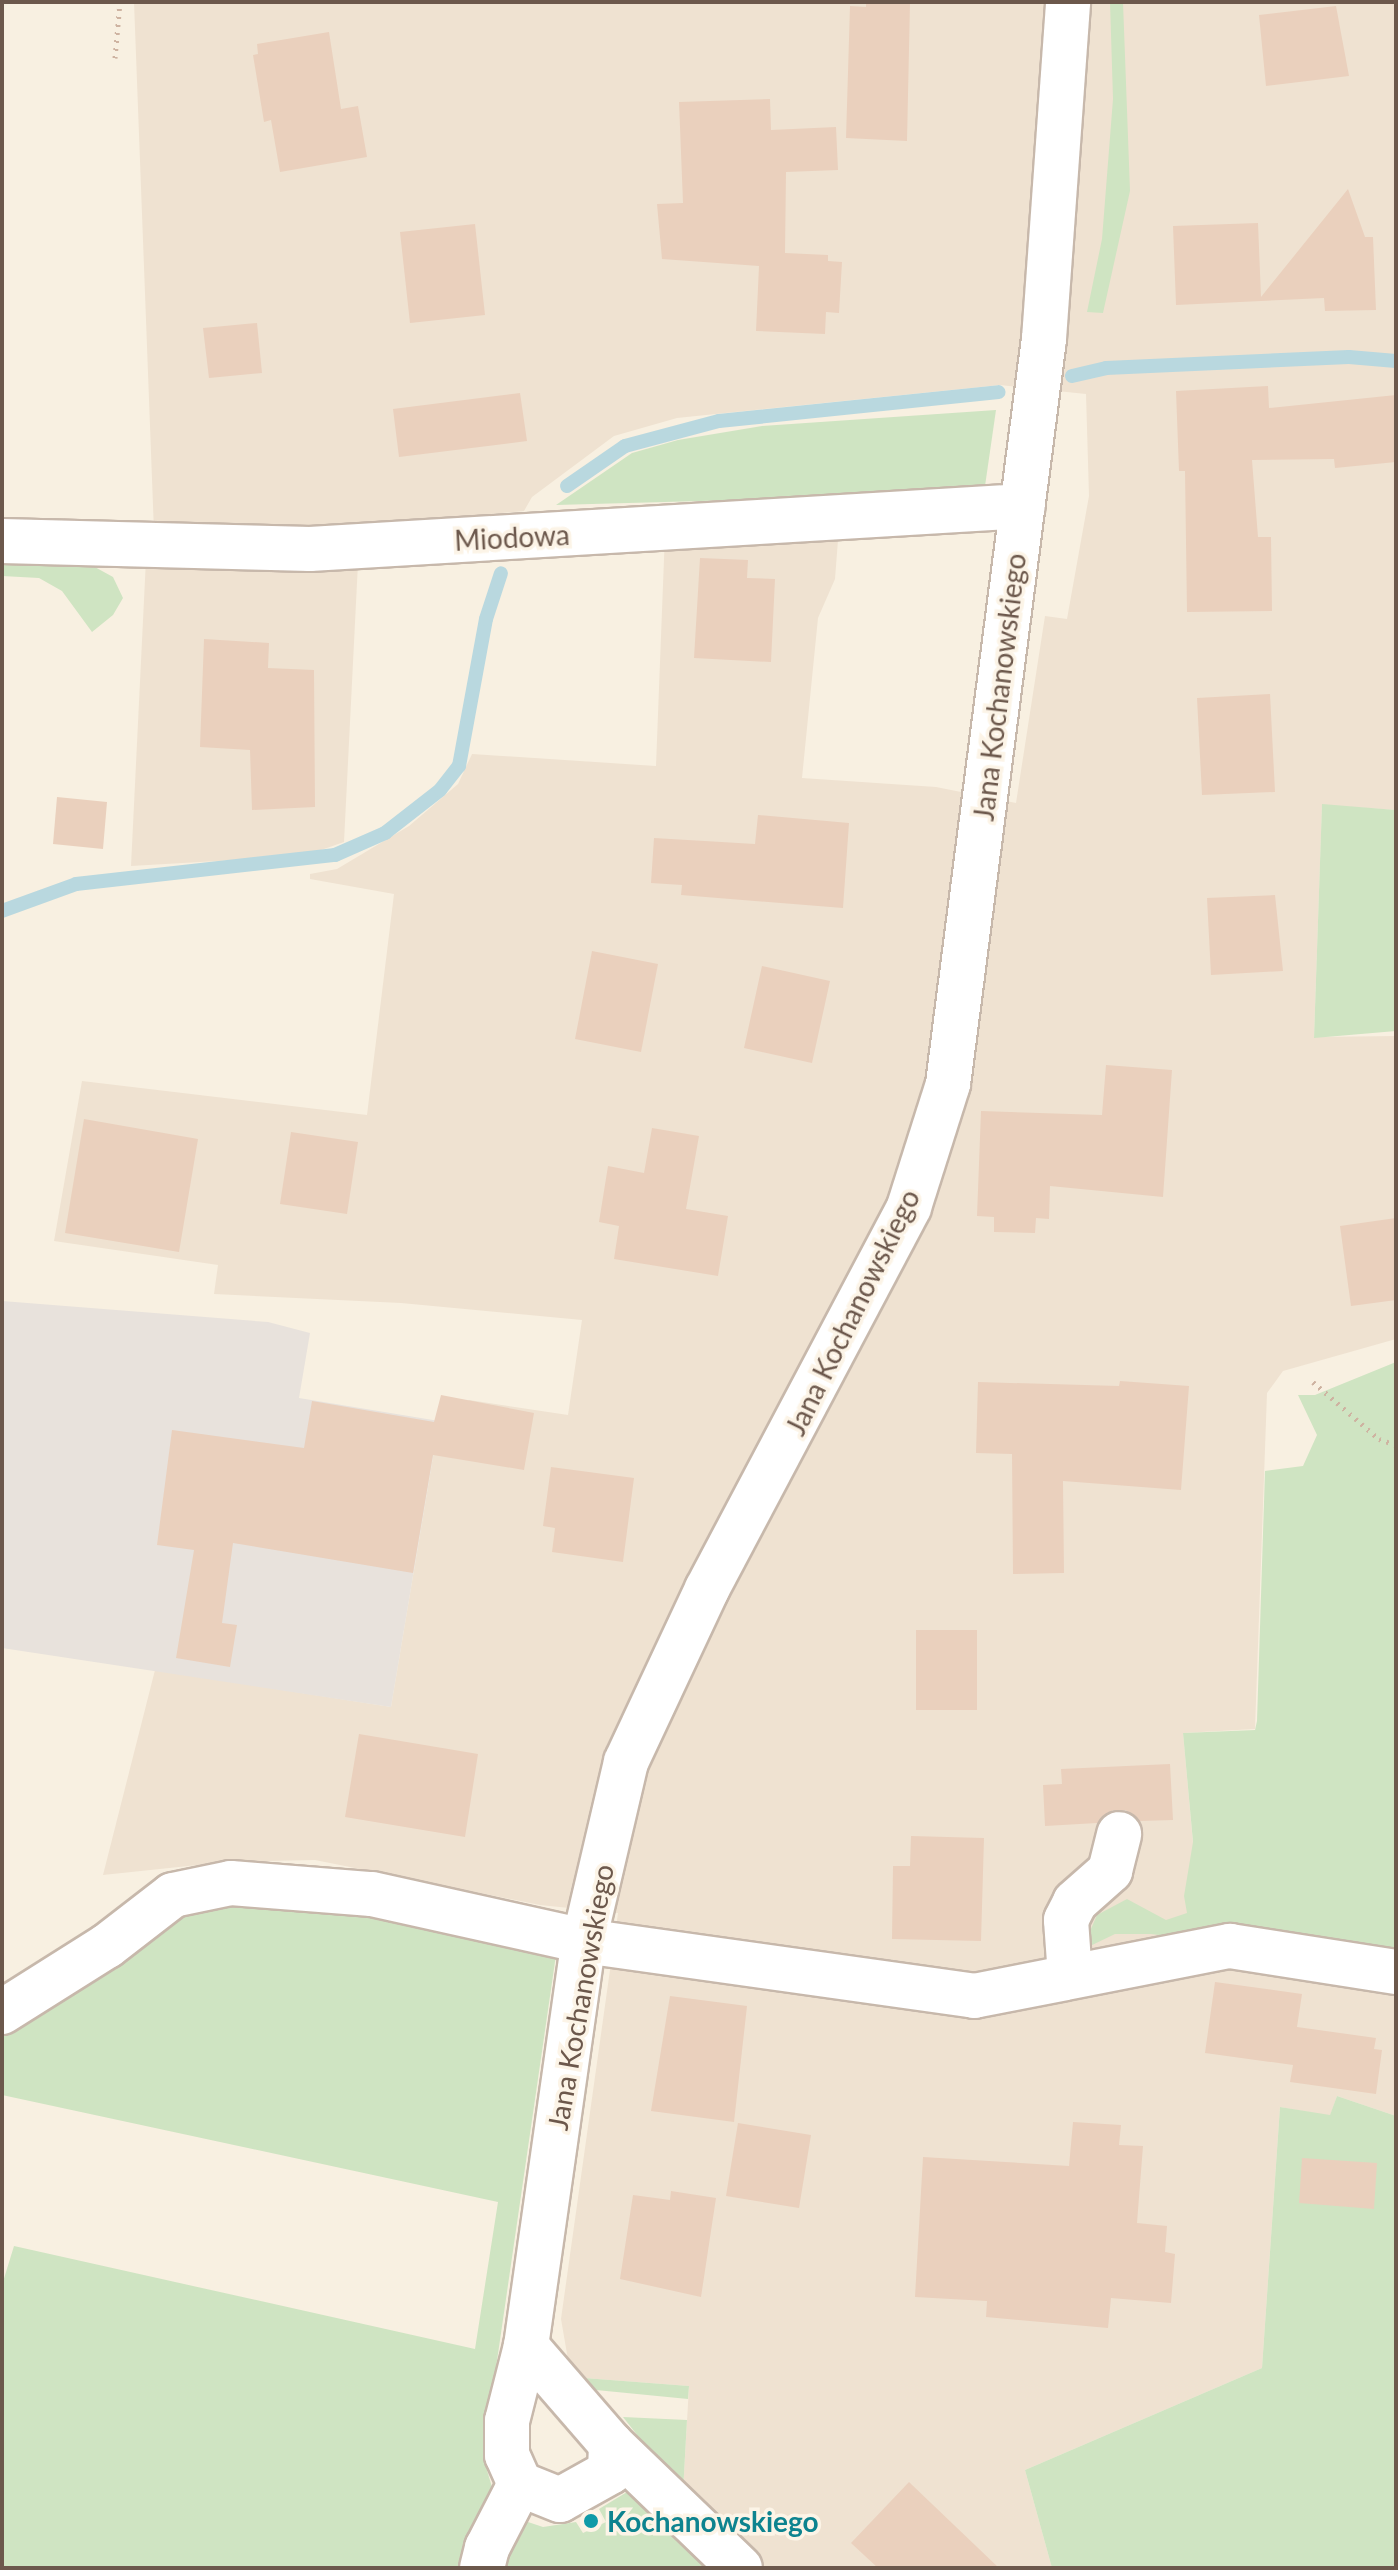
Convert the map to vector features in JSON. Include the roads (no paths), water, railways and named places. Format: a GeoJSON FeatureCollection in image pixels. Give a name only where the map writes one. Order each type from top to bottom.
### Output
{"type":"FeatureCollection","features":[{"type":"Feature","properties":{"kind":"street","name":"Jana Kochanowskiego"},"geometry":{"type":"LineString","coordinates":[[520,2484],[507,2455],[507,2421],[526,2346],[584,1941],[626,1762],[707,1589],[909,1207],[948,1084],[1044,339],[1068,2]]}},
{"type":"Feature","properties":{"kind":"street","name":"Miodowa"},"geometry":{"type":"LineString","coordinates":[[2,541],[310,549],[1023,506]]}},
{"type":"Feature","properties":{"kind":"street"},"geometry":{"type":"LineString","coordinates":[[1070,1976],[1066,1920],[1075,1902],[1110,1871],[1119,1834]]}},
{"type":"Feature","properties":{"kind":"street"},"geometry":{"type":"LineString","coordinates":[[2,2012],[107,1946],[173,1895],[231,1883],[372,1894],[584,1941],[974,1996],[1230,1946],[1396,1972]]}},
{"type":"Feature","properties":{"kind":"street"},"geometry":{"type":"LineString","coordinates":[[526,2346],[611,2444],[740,2568]]}},
{"type":"Feature","properties":{"kind":"street"},"geometry":{"type":"LineString","coordinates":[[482,2568],[487,2548],[520,2484],[560,2500],[610,2472],[611,2444]]}},
{"type":"Feature","properties":{"kind":"waterway"},"geometry":{"type":"LineString","coordinates":[[1072,376],[1106,368],[1349,357],[1396,361]]}},
{"type":"Feature","properties":{"kind":"waterway"},"geometry":{"type":"LineString","coordinates":[[567,486],[625,446],[719,421],[999,392]]}},
{"type":"Feature","properties":{"kind":"waterway"},"geometry":{"type":"LineString","coordinates":[[2,911],[76,884],[335,855],[385,833],[440,790],[459,766],[486,619],[501,573]]}},
{"type":"Feature","properties":{"kind":"place","name":"Kochanowskiego"},"geometry":{"type":"Point","coordinates":[591,2521]}}]}
